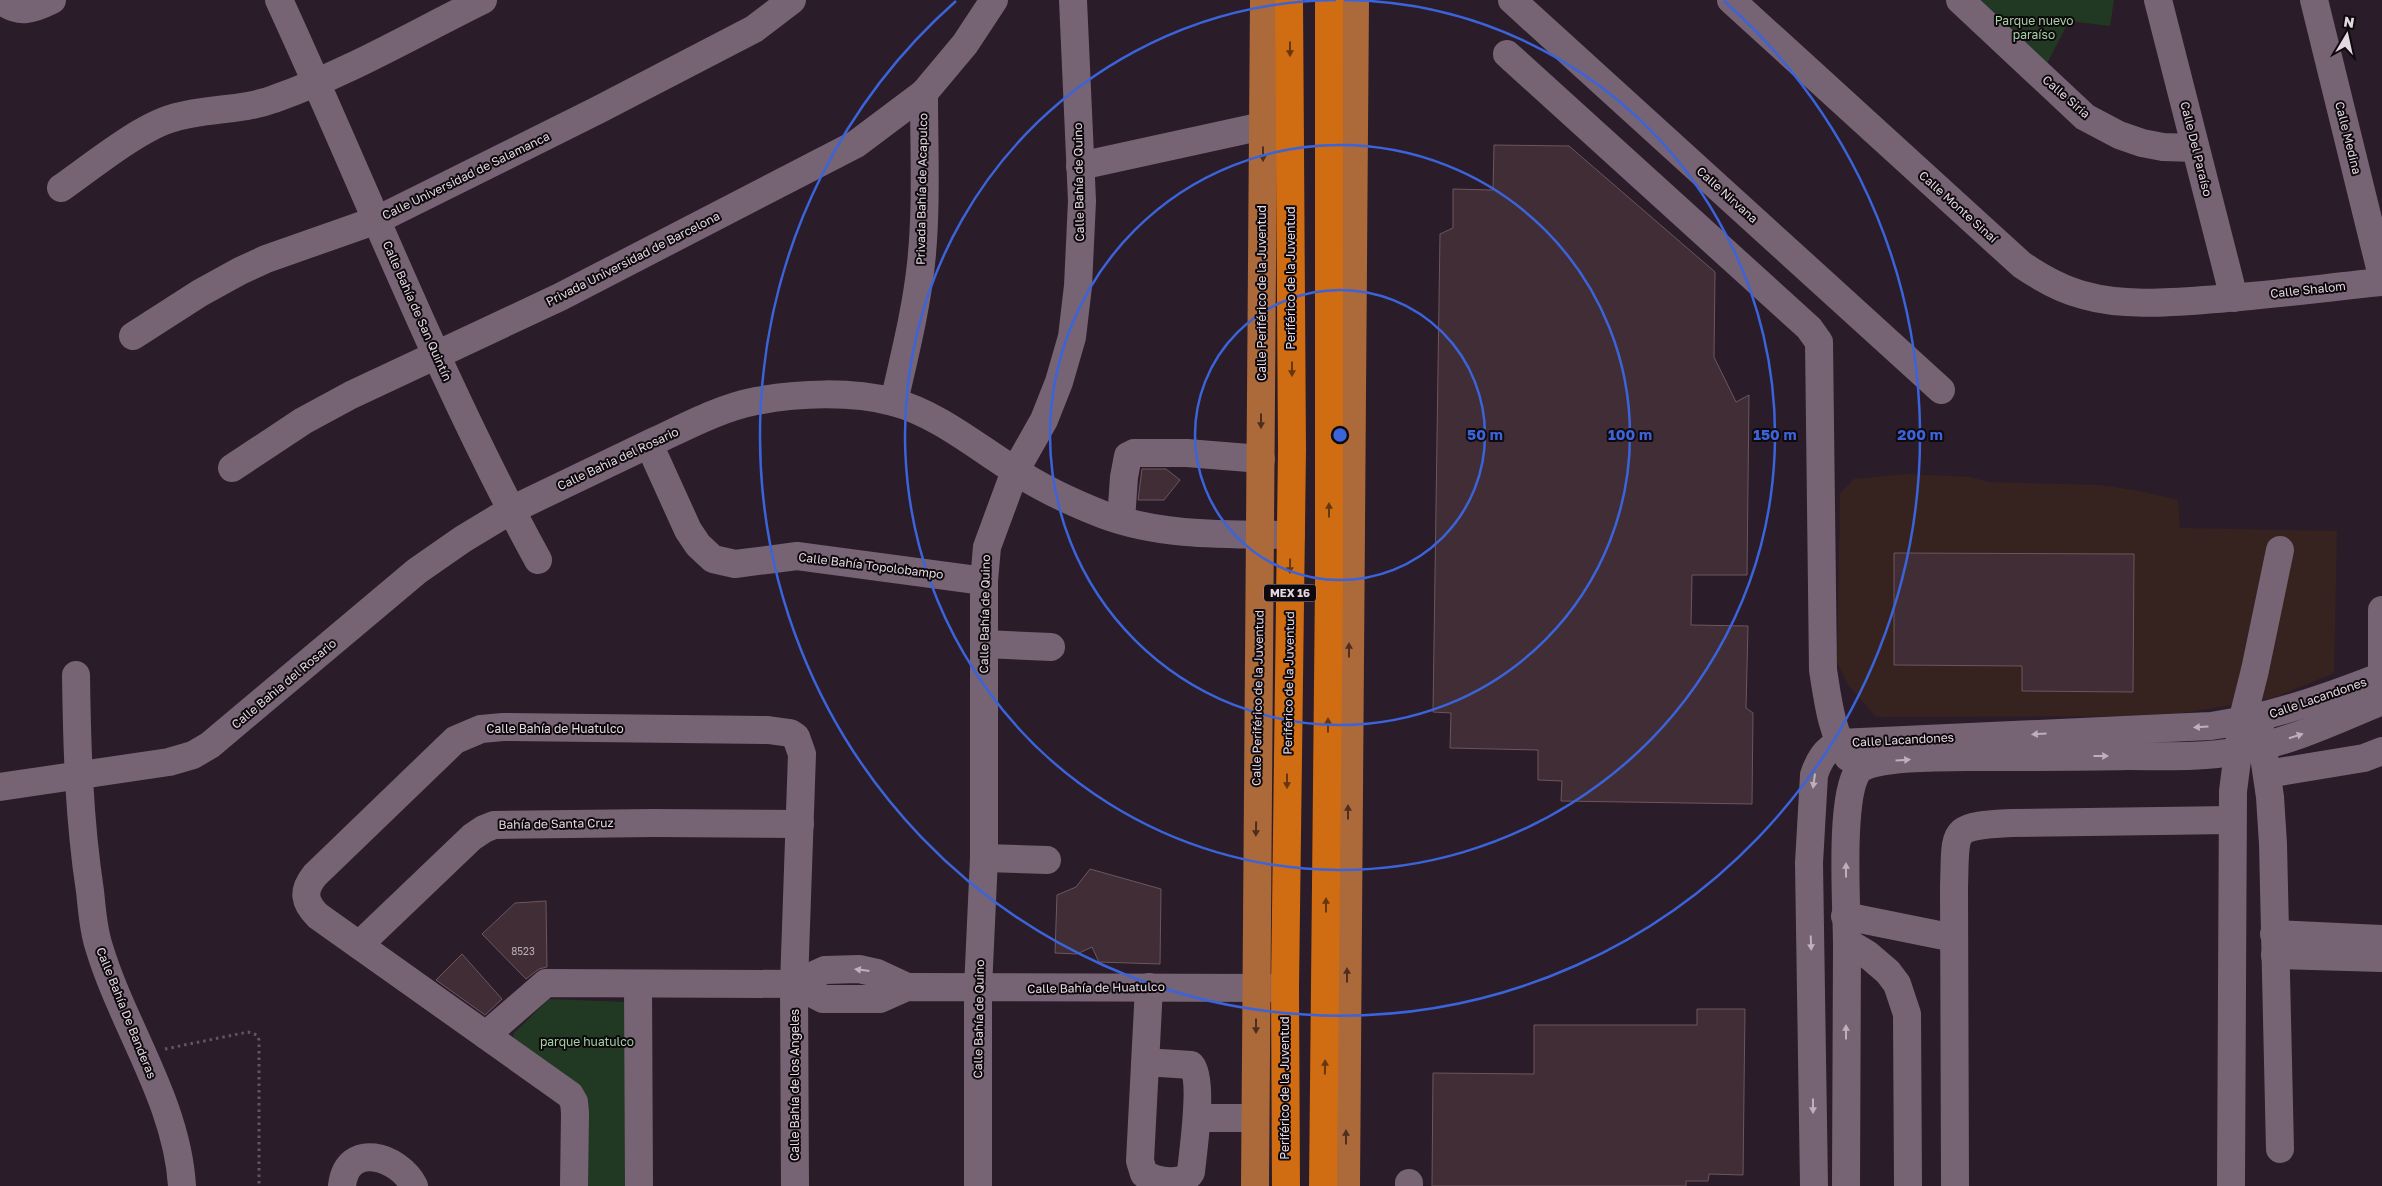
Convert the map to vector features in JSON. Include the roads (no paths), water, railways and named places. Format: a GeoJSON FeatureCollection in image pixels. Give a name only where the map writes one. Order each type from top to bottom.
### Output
{"type":"FeatureCollection","features":[{"type":"Feature","properties":{"kind":"highway","name":"Periférico de la Juventud"},"geometry":{"type":"LineString","coordinates":[[1286,1186],[1285,988],[1292,439],[1289,0]]}},
{"type":"Feature","properties":{"kind":"highway","name":"MEX 16"},"geometry":{"type":"LineString","coordinates":[[1323,1186],[1329,573],[1329,0]]}},
{"type":"Feature","properties":{"kind":"main road","name":"Calle Periférico de la Juventud"},"geometry":{"type":"LineString","coordinates":[[1255,1186],[1264,0]]}},
{"type":"Feature","properties":{"kind":"main road"},"geometry":{"type":"LineString","coordinates":[[1346,1186],[1355,0]]}},
{"type":"Feature","properties":{"kind":"street"},"geometry":{"type":"LineString","coordinates":[[9,5],[37,8],[52,0]]}},
{"type":"Feature","properties":{"kind":"street","name":"Calle Bahía de San Quintín"},"geometry":{"type":"LineString","coordinates":[[279,0],[436,356],[511,510],[538,560]]}},
{"type":"Feature","properties":{"kind":"street"},"geometry":{"type":"LineString","coordinates":[[61,188],[149,128],[171,118],[272,100],[317,83],[483,0]]}},
{"type":"Feature","properties":{"kind":"street","name":"Calle Universidad de Salamanca"},"geometry":{"type":"LineString","coordinates":[[133,336],[200,293],[257,263],[376,220],[598,110],[754,28],[792,0]]}},
{"type":"Feature","properties":{"kind":"street","name":"Privada Universidad de Barcelona"},"geometry":{"type":"LineString","coordinates":[[232,468],[303,422],[351,395],[560,297],[856,144],[924,93],[965,44],[994,0]]}},
{"type":"Feature","properties":{"kind":"street","name":"Calle Bahía de Quino"},"geometry":{"type":"LineString","coordinates":[[978,1186],[978,988],[984,858],[984,580],[987,547],[1015,471],[1044,420],[1059,382],[1072,337],[1078,286],[1082,201],[1073,0]]}},
{"type":"Feature","properties":{"kind":"street","name":"Calle Nirvana"},"geometry":{"type":"LineString","coordinates":[[1512,0],[1941,390]]}},
{"type":"Feature","properties":{"kind":"street","name":"Calle Monte Sinaí"},"geometry":{"type":"LineString","coordinates":[[1731,0],[2022,266],[2052,284],[2084,296],[2122,302],[2169,302],[2234,298]]}},
{"type":"Feature","properties":{"kind":"street","name":"Calle Siria"},"geometry":{"type":"LineString","coordinates":[[1960,0],[2085,117],[2119,135],[2142,143],[2163,147],[2195,148]]}},
{"type":"Feature","properties":{"kind":"street","name":"Calle Del Paraíso"},"geometry":{"type":"LineString","coordinates":[[2158,0],[2234,298]]}},
{"type":"Feature","properties":{"kind":"street","name":"Calle Medina"},"geometry":{"type":"LineString","coordinates":[[2314,0],[2382,276]]}},
{"type":"Feature","properties":{"kind":"street"},"geometry":{"type":"LineString","coordinates":[[1507,54],[1801,321],[1819,342],[1823,670],[1830,714],[1839,743],[1857,771],[1851,787],[1847,812],[1846,1186]]}},
{"type":"Feature","properties":{"kind":"street","name":"Privada Bahía de Acapulco"},"geometry":{"type":"LineString","coordinates":[[894,402],[914,313],[921,264],[924,187],[924,93]]}},
{"type":"Feature","properties":{"kind":"street"},"geometry":{"type":"LineString","coordinates":[[1080,166],[1263,126]]}},
{"type":"Feature","properties":{"kind":"street","name":"Calle Shalom"},"geometry":{"type":"LineString","coordinates":[[2234,298],[2382,282]]}},
{"type":"Feature","properties":{"kind":"street","name":"Calle Bahia del Rosario"},"geometry":{"type":"LineString","coordinates":[[0,787],[78,777],[169,762],[193,755],[210,745],[417,571],[463,539],[511,510],[649,444],[709,416],[754,401],[796,396],[840,395],[894,402],[932,419],[1015,471],[1068,500],[1121,520],[1182,531],[1226,535],[1291,535]]}},
{"type":"Feature","properties":{"kind":"street","name":"Calle Bahía Topolobampo"},"geometry":{"type":"LineString","coordinates":[[649,444],[688,530],[698,545],[713,559],[735,564],[798,556],[984,580]]}},
{"type":"Feature","properties":{"kind":"street"},"geometry":{"type":"LineString","coordinates":[[1121,520],[1124,477],[1128,456],[1134,453],[1187,454],[1261,459]]}},
{"type":"Feature","properties":{"kind":"street"},"geometry":{"type":"LineString","coordinates":[[2231,1186],[2232,820],[2250,749],[2250,720],[2255,670],[2280,550]]}},
{"type":"Feature","properties":{"kind":"street"},"geometry":{"type":"LineString","coordinates":[[2381,618],[2382,676]]}},
{"type":"Feature","properties":{"kind":"street"},"geometry":{"type":"LineString","coordinates":[[984,644],[1051,647]]}},
{"type":"Feature","properties":{"kind":"street","name":"Calle Bahía De Banderas"},"geometry":{"type":"LineString","coordinates":[[76,675],[78,777],[83,846],[98,945],[172,1129],[180,1155],[182,1186]]}},
{"type":"Feature","properties":{"kind":"street","name":"Calle Lacandones"},"geometry":{"type":"LineString","coordinates":[[1814,1186],[1809,863],[1814,775],[1818,761],[1826,751],[1839,743],[2203,727],[2250,720],[2290,710],[2382,676]]}},
{"type":"Feature","properties":{"kind":"street","name":"Calle Lacandones"},"geometry":{"type":"LineString","coordinates":[[1857,771],[1863,766],[1885,761],[1954,757],[2178,756],[2250,749],[2326,725],[2382,701]]}},
{"type":"Feature","properties":{"kind":"street","name":"Calle Bahía de Huatulco"},"geometry":{"type":"LineString","coordinates":[[574,1186],[575,1112],[570,1095],[311,909],[307,903],[305,893],[308,884],[455,740],[481,729],[503,727],[768,730],[790,733],[796,737],[802,754],[794,984]]}},
{"type":"Feature","properties":{"kind":"street"},"geometry":{"type":"LineString","coordinates":[[2250,749],[2267,774],[2273,844],[2280,1149]]}},
{"type":"Feature","properties":{"kind":"street"},"geometry":{"type":"LineString","coordinates":[[2267,774],[2364,758],[2382,751]]}},
{"type":"Feature","properties":{"kind":"street"},"geometry":{"type":"LineString","coordinates":[[1955,1186],[1955,850],[1959,834],[1969,826],[2012,823],[2232,820]]}},
{"type":"Feature","properties":{"kind":"street","name":"Bahía de Santa Cruz"},"geometry":{"type":"LineString","coordinates":[[359,944],[472,838],[484,829],[494,825],[800,824]]}},
{"type":"Feature","properties":{"kind":"street"},"geometry":{"type":"LineString","coordinates":[[984,858],[1047,860]]}},
{"type":"Feature","properties":{"kind":"street"},"geometry":{"type":"LineString","coordinates":[[1846,929],[1954,938]]}},
{"type":"Feature","properties":{"kind":"street"},"geometry":{"type":"LineString","coordinates":[[1846,929],[1867,954],[1888,972],[1896,984],[1907,1014],[1908,1186]]}},
{"type":"Feature","properties":{"kind":"street"},"geometry":{"type":"LineString","coordinates":[[2274,945],[2382,939]]}},
{"type":"Feature","properties":{"kind":"street"},"geometry":{"type":"LineString","coordinates":[[2274,945],[2382,958]]}},
{"type":"Feature","properties":{"kind":"street","name":"Calle Bahía de Huatulco"},"geometry":{"type":"LineString","coordinates":[[486,1035],[546,983],[794,984],[824,970],[859,969],[877,973],[907,987],[1285,988]]}},
{"type":"Feature","properties":{"kind":"street"},"geometry":{"type":"LineString","coordinates":[[1812,976],[1846,976]]}},
{"type":"Feature","properties":{"kind":"street"},"geometry":{"type":"LineString","coordinates":[[638,984],[638,1186]]}},
{"type":"Feature","properties":{"kind":"street","name":"Calle Bahía de los Angeles"},"geometry":{"type":"LineString","coordinates":[[794,984],[795,1186]]}},
{"type":"Feature","properties":{"kind":"street"},"geometry":{"type":"LineString","coordinates":[[1145,1062],[1182,1063],[1191,1065],[1195,1069],[1197,1118],[1191,1172],[1188,1179],[1182,1182],[1164,1181],[1144,1174],[1140,1155],[1149,987]]}},
{"type":"Feature","properties":{"kind":"street"},"geometry":{"type":"LineString","coordinates":[[1813,1078],[1846,1075]]}},
{"type":"Feature","properties":{"kind":"street"},"geometry":{"type":"LineString","coordinates":[[1197,1118],[1255,1118]]}},
{"type":"Feature","properties":{"kind":"street"},"geometry":{"type":"LineString","coordinates":[[342,1186],[345,1171],[350,1164],[359,1158],[368,1157],[386,1161],[396,1166],[406,1174],[414,1186]]}},
{"type":"Feature","properties":{"kind":"park label","name":"Parque nuevo paraíso"},"geometry":{"type":"Point","coordinates":[2034,28]}},
{"type":"Feature","properties":{"kind":"park label","name":"parque huatulco"},"geometry":{"type":"Point","coordinates":[587,1042]}}]}
